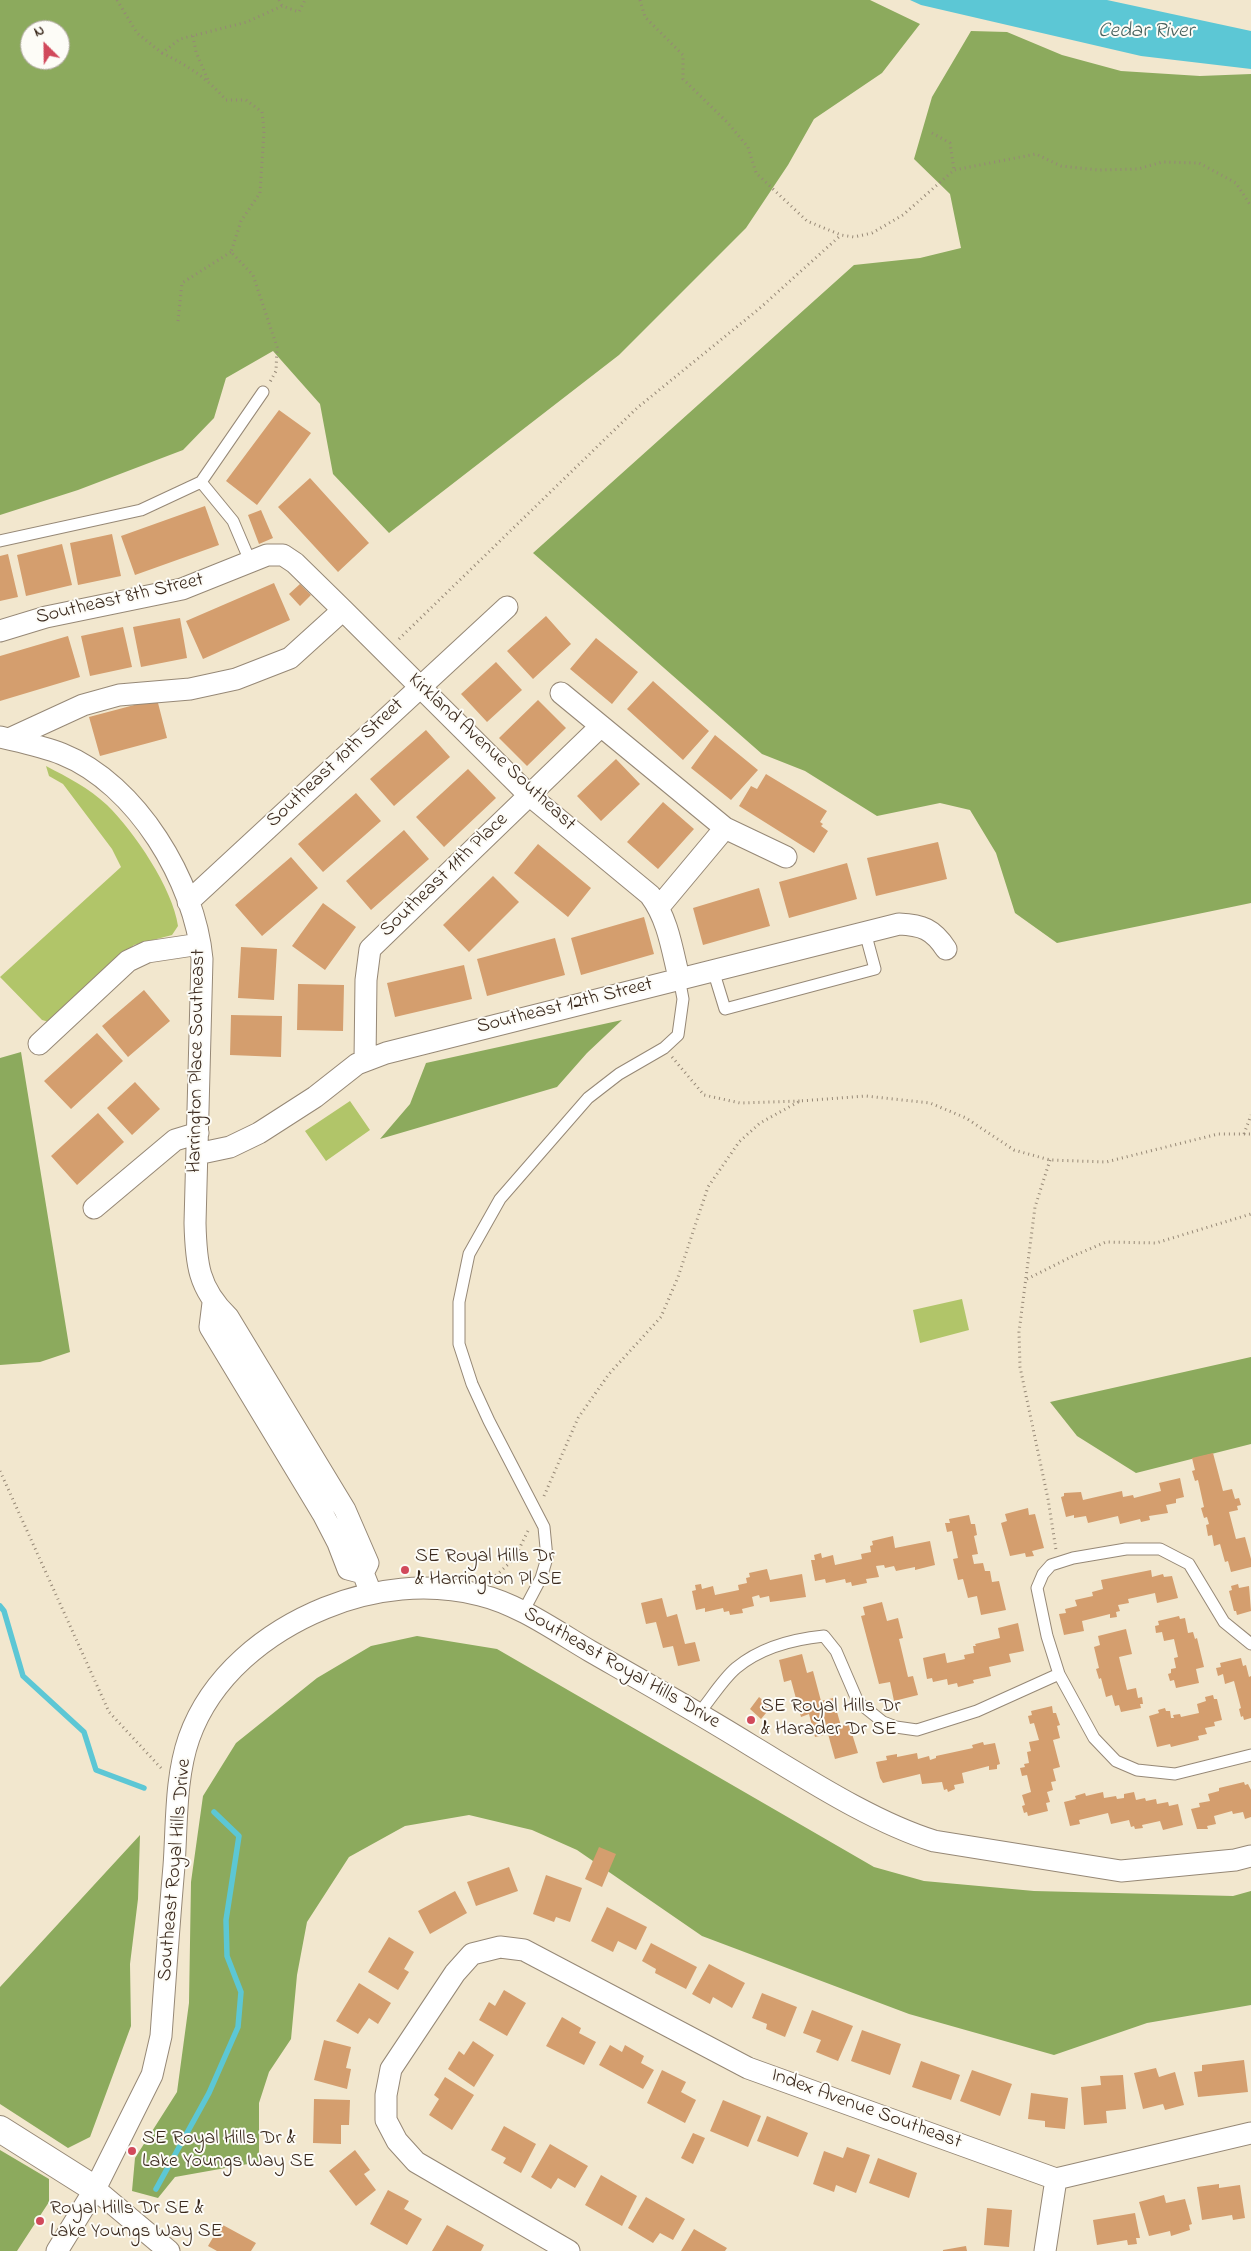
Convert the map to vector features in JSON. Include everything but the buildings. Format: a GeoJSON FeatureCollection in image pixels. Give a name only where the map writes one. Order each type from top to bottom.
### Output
{"type":"FeatureCollection","features":[{"type":"Feature","properties":{"kind":"street","name":"Southeast 8th Street"},"geometry":{"type":"LineString","coordinates":[[0,631],[46,617],[182,589],[275,554],[283,556],[294,564]]}},
{"type":"Feature","properties":{"kind":"street","name":"Kirkland Avenue Southeast"},"geometry":{"type":"LineString","coordinates":[[294,564],[343,610],[529,795],[650,895],[659,907],[666,926],[679,978]]}},
{"type":"Feature","properties":{"kind":"street","name":"Southeast 10th Street"},"geometry":{"type":"LineString","coordinates":[[188,902],[507,607]]}},
{"type":"Feature","properties":{"kind":"street"},"geometry":{"type":"LineString","coordinates":[[5,738],[83,705],[119,695],[190,690],[236,679],[290,658],[343,610]]}},
{"type":"Feature","properties":{"kind":"street"},"geometry":{"type":"LineString","coordinates":[[561,693],[725,828],[786,857]]}},
{"type":"Feature","properties":{"kind":"street","name":"Southeast 11th Place"},"geometry":{"type":"LineString","coordinates":[[365,1060],[366,980],[370,949],[601,726]]}},
{"type":"Feature","properties":{"kind":"street","name":"Harrington Place Southeast"},"geometry":{"type":"LineString","coordinates":[[5,738],[63,754],[92,770],[118,790],[139,814],[164,850],[188,902],[200,944],[202,969],[196,1254],[203,1281],[213,1303],[210,1327],[323,1514],[338,1543],[348,1569],[363,1573],[371,1593]]}},
{"type":"Feature","properties":{"kind":"street"},"geometry":{"type":"LineString","coordinates":[[659,907],[725,828]]}},
{"type":"Feature","properties":{"kind":"street","name":"Southeast 12th Street"},"geometry":{"type":"LineString","coordinates":[[94,1208],[175,1140],[230,1148],[259,1134],[316,1097],[357,1064],[386,1053],[899,924],[918,925],[937,935],[946,949]]}},
{"type":"Feature","properties":{"kind":"street"},"geometry":{"type":"LineString","coordinates":[[39,1044],[128,961],[147,952],[200,944]]}},
{"type":"Feature","properties":{"kind":"street","name":"Southeast Royal Hills Drive"},"geometry":{"type":"LineString","coordinates":[[57,2251],[95,2189],[152,2075],[161,2036],[180,1784],[189,1738],[206,1704],[230,1671],[260,1644],[295,1620],[334,1604],[371,1593],[411,1587],[482,1595],[523,1612],[699,1713],[809,1780],[906,1832],[934,1841],[1121,1871],[1236,1860],[1251,1856]]}},
{"type":"Feature","properties":{"kind":"street","name":"Index Avenue Southeast"},"geometry":{"type":"LineString","coordinates":[[569,2251],[416,2162],[397,2141],[386,2120],[386,2095],[391,2069],[455,1973],[472,1954],[500,1947],[524,1950],[748,2068],[1056,2179]]}},
{"type":"Feature","properties":{"kind":"street"},"geometry":{"type":"LineString","coordinates":[[0,2129],[95,2189],[169,2251]]}},
{"type":"Feature","properties":{"kind":"street"},"geometry":{"type":"LineString","coordinates":[[1045,2251],[1056,2179],[1251,2133]]}},
{"type":"Feature","properties":{"kind":"lane"},"geometry":{"type":"LineString","coordinates":[[0,541],[141,510],[201,482],[263,392]]}},
{"type":"Feature","properties":{"kind":"lane"},"geometry":{"type":"LineString","coordinates":[[201,482],[233,521],[250,562]]}},
{"type":"Feature","properties":{"kind":"lane"},"geometry":{"type":"LineString","coordinates":[[713,970],[725,1009],[875,968],[865,932]]}},
{"type":"Feature","properties":{"kind":"lane"},"geometry":{"type":"LineString","coordinates":[[523,1612],[541,1578],[547,1558],[544,1526],[485,1414],[472,1384],[459,1344],[459,1302],[469,1254],[500,1199],[588,1098],[618,1074],[664,1048],[678,1035],[683,999],[679,978]]}},
{"type":"Feature","properties":{"kind":"lane"},"geometry":{"type":"LineString","coordinates":[[1251,1644],[1224,1622],[1188,1564],[1160,1549],[1126,1549],[1073,1558],[1051,1565],[1043,1574],[1036,1588],[1047,1636],[1059,1674],[1094,1738],[1116,1761],[1137,1770],[1175,1774],[1251,1755]]}},
{"type":"Feature","properties":{"kind":"lane"},"geometry":{"type":"LineString","coordinates":[[699,1713],[736,1668],[772,1648],[801,1638],[824,1636],[836,1651],[858,1702],[883,1722],[896,1727],[917,1730],[1004,1700],[1059,1674]]}},
{"type":"Feature","properties":{"kind":"path"},"geometry":{"type":"LineString","coordinates":[[117,0],[136,33],[162,53],[177,60],[208,80],[226,100],[246,100],[262,112],[264,131],[260,193],[241,220],[231,252],[182,283],[178,321]]}},
{"type":"Feature","properties":{"kind":"path"},"geometry":{"type":"LineString","coordinates":[[279,0],[282,6],[299,12],[305,0]]}},
{"type":"Feature","properties":{"kind":"path"},"geometry":{"type":"LineString","coordinates":[[640,0],[645,17],[683,55],[683,79],[727,122],[748,147],[756,173],[807,221],[841,235],[854,237],[872,233],[904,215],[954,170],[1036,154],[1061,166],[1098,170],[1138,169],[1162,162],[1199,163],[1236,183],[1251,206]]}},
{"type":"Feature","properties":{"kind":"path"},"geometry":{"type":"LineString","coordinates":[[162,53],[180,39],[247,22],[282,6]]}},
{"type":"Feature","properties":{"kind":"path"},"geometry":{"type":"LineString","coordinates":[[193,36],[196,52],[208,80]]}},
{"type":"Feature","properties":{"kind":"path"},"geometry":{"type":"LineString","coordinates":[[932,133],[950,144],[954,170]]}},
{"type":"Feature","properties":{"kind":"path"},"geometry":{"type":"LineString","coordinates":[[386,653],[637,408],[760,308],[841,235]]}},
{"type":"Feature","properties":{"kind":"path"},"geometry":{"type":"LineString","coordinates":[[231,252],[253,274],[277,346],[276,371],[263,392]]}},
{"type":"Feature","properties":{"kind":"path"},"geometry":{"type":"LineString","coordinates":[[664,1048],[704,1095],[740,1103],[866,1096],[930,1103],[966,1118],[1014,1150],[1050,1160],[1106,1162],[1218,1134],[1251,1134]]}},
{"type":"Feature","properties":{"kind":"path"},"geometry":{"type":"LineString","coordinates":[[491,1580],[514,1559],[537,1514],[578,1418],[609,1374],[661,1317],[678,1277],[708,1187],[739,1142],[760,1123],[800,1101]]}},
{"type":"Feature","properties":{"kind":"path"},"geometry":{"type":"LineString","coordinates":[[1244,1134],[1251,1114]]}},
{"type":"Feature","properties":{"kind":"path"},"geometry":{"type":"LineString","coordinates":[[1050,1160],[1035,1207],[1019,1332],[1020,1367],[1048,1499],[1058,1563]]}},
{"type":"Feature","properties":{"kind":"path"},"geometry":{"type":"LineString","coordinates":[[1026,1279],[1106,1242],[1156,1243],[1251,1214]]}},
{"type":"Feature","properties":{"kind":"path"},"geometry":{"type":"LineString","coordinates":[[0,1472],[109,1712],[161,1768]]}},
{"type":"Feature","properties":{"kind":"green space"},"geometry":{"type":"Polygon","coordinates":[[[0,0],[870,0],[920,24],[882,73],[814,119],[788,165],[746,228],[619,355],[389,533],[333,474],[320,404],[273,351],[226,378],[214,418],[183,450],[78,490],[0,515],[0,0]]]}},
{"type":"Feature","properties":{"kind":"green space"},"geometry":{"type":"Polygon","coordinates":[[[971,31],[1007,32],[1062,55],[1121,71],[1200,76],[1251,74],[1251,903],[1057,943],[1015,913],[996,853],[970,810],[940,803],[877,816],[805,771],[762,754],[533,553],[854,265],[920,258],[961,248],[950,194],[914,159],[932,97],[971,31]]]}},
{"type":"Feature","properties":{"kind":"green space"},"geometry":{"type":"Polygon","coordinates":[[[46,766],[93,793],[118,816],[151,861],[169,895],[178,926],[172,935],[134,945],[49,1022],[42,1020],[0,977],[121,867],[112,849],[63,784],[49,776],[46,766]]]}},
{"type":"Feature","properties":{"kind":"green space"},"geometry":{"type":"Polygon","coordinates":[[[622,1020],[587,1053],[557,1087],[380,1139],[410,1104],[426,1063],[622,1020]]]}},
{"type":"Feature","properties":{"kind":"green space"},"geometry":{"type":"Polygon","coordinates":[[[21,1052],[70,1352],[40,1362],[0,1365],[0,1058],[21,1052]]]}},
{"type":"Feature","properties":{"kind":"green space"},"geometry":{"type":"Polygon","coordinates":[[[350,1101],[370,1130],[326,1161],[305,1131],[350,1101]]]}},
{"type":"Feature","properties":{"kind":"green space"},"geometry":{"type":"Polygon","coordinates":[[[962,1299],[969,1330],[920,1343],[913,1310],[962,1299]]]}},
{"type":"Feature","properties":{"kind":"green space"},"geometry":{"type":"Polygon","coordinates":[[[1251,1357],[1251,1444],[1136,1473],[1077,1436],[1050,1402],[1251,1357]]]}},
{"type":"Feature","properties":{"kind":"green space"},"geometry":{"type":"Polygon","coordinates":[[[417,1636],[497,1649],[874,1867],[924,1881],[1034,1891],[1233,1896],[1251,1891],[1251,2005],[1147,2023],[1054,2055],[909,2014],[702,1936],[577,1850],[532,1830],[469,1815],[405,1826],[349,1857],[307,1922],[297,1975],[291,2039],[269,2072],[259,2103],[259,2162],[175,2177],[158,2198],[132,2191],[135,2158],[177,2092],[189,2003],[191,1882],[203,1796],[236,1743],[317,1678],[371,1646],[417,1636]]]}},
{"type":"Feature","properties":{"kind":"green space"},"geometry":{"type":"Polygon","coordinates":[[[140,1835],[138,1899],[130,1964],[131,2026],[90,2137],[68,2148],[0,2104],[0,1987],[140,1835]]]}},
{"type":"Feature","properties":{"kind":"green space"},"geometry":{"type":"Polygon","coordinates":[[[0,2150],[49,2179],[49,2202],[17,2251],[0,2251],[0,2150]]]}},
{"type":"Feature","properties":{"kind":"water","name":"Cedar River"},"geometry":{"type":"Polygon","coordinates":[[[910,0],[1107,0],[1251,31],[1251,69],[1141,56],[921,5],[910,0]]]}},
{"type":"Feature","properties":{"kind":"waterway"},"geometry":{"type":"LineString","coordinates":[[0,1606],[4,1611],[23,1676],[84,1732],[96,1770],[144,1788]]}},
{"type":"Feature","properties":{"kind":"waterway"},"geometry":{"type":"LineString","coordinates":[[156,2189],[209,2093],[238,2027],[241,1992],[227,1956],[226,1920],[239,1836],[214,1812]]}},
{"type":"Feature","properties":{"kind":"place","name":"SE Royal Hills Dr & Harrington Pl SE"},"geometry":{"type":"Point","coordinates":[405,1570]}},
{"type":"Feature","properties":{"kind":"place","name":"SE Royal Hills Dr & Harader Dr SE"},"geometry":{"type":"Point","coordinates":[751,1720]}},
{"type":"Feature","properties":{"kind":"place","name":"SE Royal Hills Dr & Lake Youngs Way SE"},"geometry":{"type":"Point","coordinates":[132,2151]}},
{"type":"Feature","properties":{"kind":"place","name":"Royal Hills Dr SE & Lake Youngs Way SE"},"geometry":{"type":"Point","coordinates":[40,2221]}}]}
